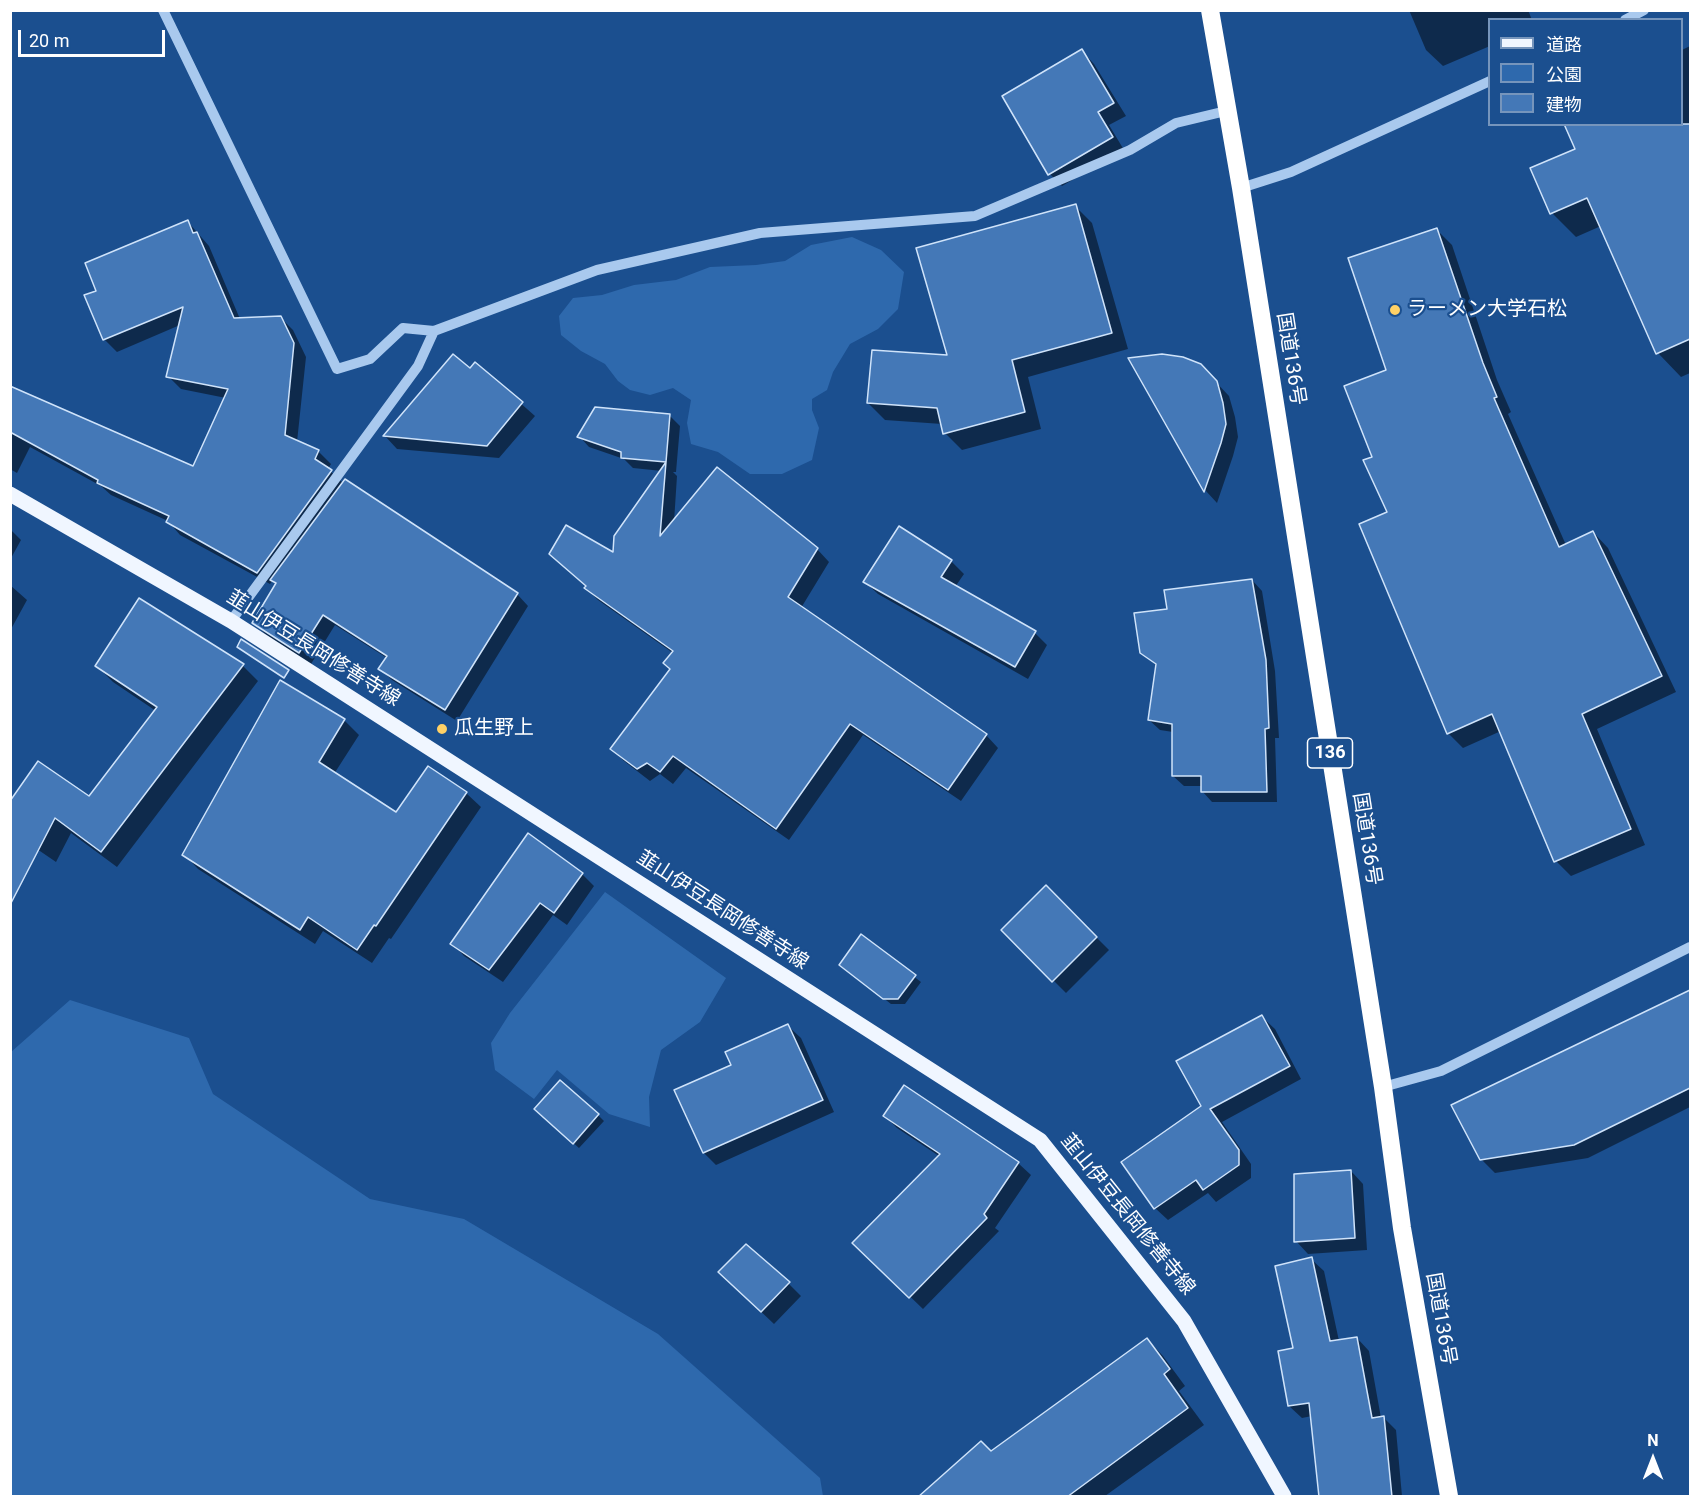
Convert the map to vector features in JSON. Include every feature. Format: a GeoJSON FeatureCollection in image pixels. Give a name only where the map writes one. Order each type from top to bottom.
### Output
{"type":"FeatureCollection","features":[{"type":"Feature","properties":{"kind":"highway","name":"国道136号"},"geometry":{"type":"LineString","coordinates":[[1210,10],[1241,189],[1383,1087],[1402,1228],[1449,1497]]}},
{"type":"Feature","properties":{"kind":"main road","name":"韮山伊豆長岡修善寺線"},"geometry":{"type":"LineString","coordinates":[[10,494],[231,621],[1040,1140],[1185,1321],[1284,1497]]}},
{"type":"Feature","properties":{"kind":"street"},"geometry":{"type":"LineString","coordinates":[[163,10],[337,369],[370,359],[403,328],[434,331],[597,270],[760,233],[975,216],[1130,150],[1176,123],[1226,111]]}},
{"type":"Feature","properties":{"kind":"street"},"geometry":{"type":"LineString","coordinates":[[1629,18],[1644,10]]}},
{"type":"Feature","properties":{"kind":"street"},"geometry":{"type":"LineString","coordinates":[[1241,189],[1291,172],[1488,82]]}},
{"type":"Feature","properties":{"kind":"street"},"geometry":{"type":"LineString","coordinates":[[231,621],[418,366],[434,331]]}},
{"type":"Feature","properties":{"kind":"street"},"geometry":{"type":"LineString","coordinates":[[1383,1087],[1441,1071],[1690,947]]}},
{"type":"Feature","properties":{"kind":"green space"},"geometry":{"type":"Polygon","coordinates":[[[852,237],[881,250],[904,272],[898,309],[878,329],[850,344],[833,372],[827,390],[812,399],[812,410],[819,428],[812,460],[782,474],[750,474],[718,452],[691,444],[687,423],[691,400],[673,388],[650,395],[630,390],[618,381],[605,364],[581,351],[561,335],[559,316],[573,298],[602,295],[634,285],[676,280],[710,267],[785,261],[811,245],[852,237]]]}},
{"type":"Feature","properties":{"kind":"green space"},"geometry":{"type":"Polygon","coordinates":[[[605,892],[726,978],[700,1022],[661,1050],[649,1097],[650,1127],[609,1114],[557,1070],[534,1099],[495,1070],[491,1043],[510,1013],[605,892]]]}},
{"type":"Feature","properties":{"kind":"green space"},"geometry":{"type":"Polygon","coordinates":[[[70,1000],[189,1038],[213,1094],[370,1199],[464,1219],[658,1334],[820,1478],[823,1496],[11,1496],[11,1052],[70,1000]]]}},
{"type":"Feature","properties":{"kind":"building"},"geometry":{"type":"Polygon","coordinates":[[[1082,49],[1114,103],[1098,112],[1113,137],[1048,175],[1002,96],[1082,49]]]}},
{"type":"Feature","properties":{"kind":"building"},"geometry":{"type":"Polygon","coordinates":[[[1683,124],[1690,124],[1690,339],[1656,354],[1587,198],[1550,214],[1530,168],[1575,149],[1565,126],[1683,126],[1683,124]]]}},
{"type":"Feature","properties":{"kind":"building"},"geometry":{"type":"Polygon","coordinates":[[[1076,204],[1112,333],[1012,360],[1025,412],[943,434],[937,408],[867,403],[872,350],[947,355],[916,248],[1076,204]]]}},
{"type":"Feature","properties":{"kind":"building"},"geometry":{"type":"Polygon","coordinates":[[[188,220],[193,233],[197,232],[234,318],[281,316],[294,343],[285,435],[319,450],[315,459],[332,470],[257,573],[166,522],[169,516],[97,483],[98,480],[10,432],[10,386],[193,466],[228,389],[166,377],[183,307],[103,340],[84,295],[96,291],[85,263],[188,220]]]}},
{"type":"Feature","properties":{"kind":"building"},"geometry":{"type":"Polygon","coordinates":[[[1437,228],[1483,363],[1497,397],[1494,398],[1559,547],[1593,531],[1662,676],[1582,714],[1631,829],[1554,862],[1492,714],[1447,734],[1359,524],[1387,512],[1363,460],[1372,457],[1344,386],[1386,370],[1348,258],[1437,228]]]}},
{"type":"Feature","properties":{"kind":"building"},"geometry":{"type":"Polygon","coordinates":[[[453,354],[470,368],[475,362],[523,402],[487,446],[383,436],[453,354]]]}},
{"type":"Feature","properties":{"kind":"building"},"geometry":{"type":"Polygon","coordinates":[[[1162,354],[1183,357],[1201,364],[1217,381],[1226,424],[1204,492],[1128,358],[1162,354]]]}},
{"type":"Feature","properties":{"kind":"building"},"geometry":{"type":"Polygon","coordinates":[[[595,407],[670,414],[666,462],[621,458],[621,452],[577,437],[595,407]]]}},
{"type":"Feature","properties":{"kind":"building"},"geometry":{"type":"Polygon","coordinates":[[[666,462],[660,536],[717,467],[818,548],[788,597],[987,734],[948,790],[850,724],[776,829],[673,756],[660,772],[647,763],[637,769],[610,749],[670,669],[663,663],[673,651],[584,588],[586,586],[549,554],[566,525],[613,552],[614,536],[666,462]]]}},
{"type":"Feature","properties":{"kind":"building"},"geometry":{"type":"Polygon","coordinates":[[[345,479],[518,593],[445,710],[378,669],[387,656],[323,615],[299,653],[252,623],[276,583],[270,580],[345,479]]]}},
{"type":"Feature","properties":{"kind":"building"},"geometry":{"type":"Polygon","coordinates":[[[899,526],[952,560],[941,577],[1036,631],[1015,667],[863,582],[899,526]]]}},
{"type":"Feature","properties":{"kind":"building"},"geometry":{"type":"Polygon","coordinates":[[[1252,579],[1266,660],[1269,728],[1265,729],[1267,792],[1201,792],[1201,776],[1172,776],[1172,724],[1148,720],[1156,664],[1140,653],[1134,613],[1167,609],[1164,590],[1252,579]]]}},
{"type":"Feature","properties":{"kind":"building"},"geometry":{"type":"Polygon","coordinates":[[[139,598],[244,664],[101,852],[55,818],[10,905],[10,801],[38,761],[89,796],[157,707],[95,666],[139,598]]]}},
{"type":"Feature","properties":{"kind":"building"},"geometry":{"type":"Polygon","coordinates":[[[241,639],[289,670],[284,678],[237,647],[241,639]]]}},
{"type":"Feature","properties":{"kind":"building"},"geometry":{"type":"Polygon","coordinates":[[[280,680],[345,719],[319,762],[396,812],[428,766],[467,792],[376,926],[374,925],[357,950],[308,917],[300,930],[182,855],[280,680]]]}},
{"type":"Feature","properties":{"kind":"building"},"geometry":{"type":"Polygon","coordinates":[[[528,833],[583,873],[554,913],[540,903],[489,970],[450,944],[528,833]]]}},
{"type":"Feature","properties":{"kind":"building"},"geometry":{"type":"Polygon","coordinates":[[[1046,885],[1097,937],[1052,982],[1001,930],[1046,885]]]}},
{"type":"Feature","properties":{"kind":"building"},"geometry":{"type":"Polygon","coordinates":[[[861,934],[916,975],[898,999],[883,999],[839,965],[861,934]]]}},
{"type":"Feature","properties":{"kind":"building"},"geometry":{"type":"Polygon","coordinates":[[[1690,990],[1690,1088],[1574,1145],[1480,1160],[1451,1105],[1690,990]]]}},
{"type":"Feature","properties":{"kind":"building"},"geometry":{"type":"Polygon","coordinates":[[[1262,1015],[1290,1066],[1210,1109],[1239,1150],[1239,1165],[1203,1190],[1196,1180],[1154,1209],[1121,1162],[1201,1106],[1176,1061],[1262,1015]]]}},
{"type":"Feature","properties":{"kind":"building"},"geometry":{"type":"Polygon","coordinates":[[[788,1024],[823,1100],[703,1153],[674,1090],[731,1065],[725,1052],[788,1024]]]}},
{"type":"Feature","properties":{"kind":"building"},"geometry":{"type":"Polygon","coordinates":[[[560,1080],[599,1114],[573,1144],[534,1109],[560,1080]]]}},
{"type":"Feature","properties":{"kind":"building"},"geometry":{"type":"Polygon","coordinates":[[[904,1085],[1019,1162],[984,1214],[987,1218],[909,1298],[852,1243],[940,1154],[883,1116],[904,1085]]]}},
{"type":"Feature","properties":{"kind":"building"},"geometry":{"type":"Polygon","coordinates":[[[1351,1170],[1355,1238],[1294,1242],[1294,1174],[1351,1170]]]}},
{"type":"Feature","properties":{"kind":"building"},"geometry":{"type":"Polygon","coordinates":[[[746,1244],[790,1282],[761,1312],[718,1272],[746,1244]]]}},
{"type":"Feature","properties":{"kind":"building"},"geometry":{"type":"Polygon","coordinates":[[[1312,1257],[1330,1341],[1357,1337],[1372,1418],[1384,1416],[1392,1497],[1319,1497],[1309,1403],[1288,1406],[1278,1351],[1293,1348],[1275,1266],[1312,1257]]]}},
{"type":"Feature","properties":{"kind":"building"},"geometry":{"type":"Polygon","coordinates":[[[1147,1338],[1170,1369],[1164,1374],[1188,1408],[1067,1497],[918,1497],[981,1441],[991,1451],[1147,1338]]]}},
{"type":"Feature","properties":{"kind":"place","name":"ラーメン大学石松"},"geometry":{"type":"Point","coordinates":[1395,310]}},
{"type":"Feature","properties":{"kind":"place","name":"瓜生野上"},"geometry":{"type":"Point","coordinates":[442,729]}}]}
